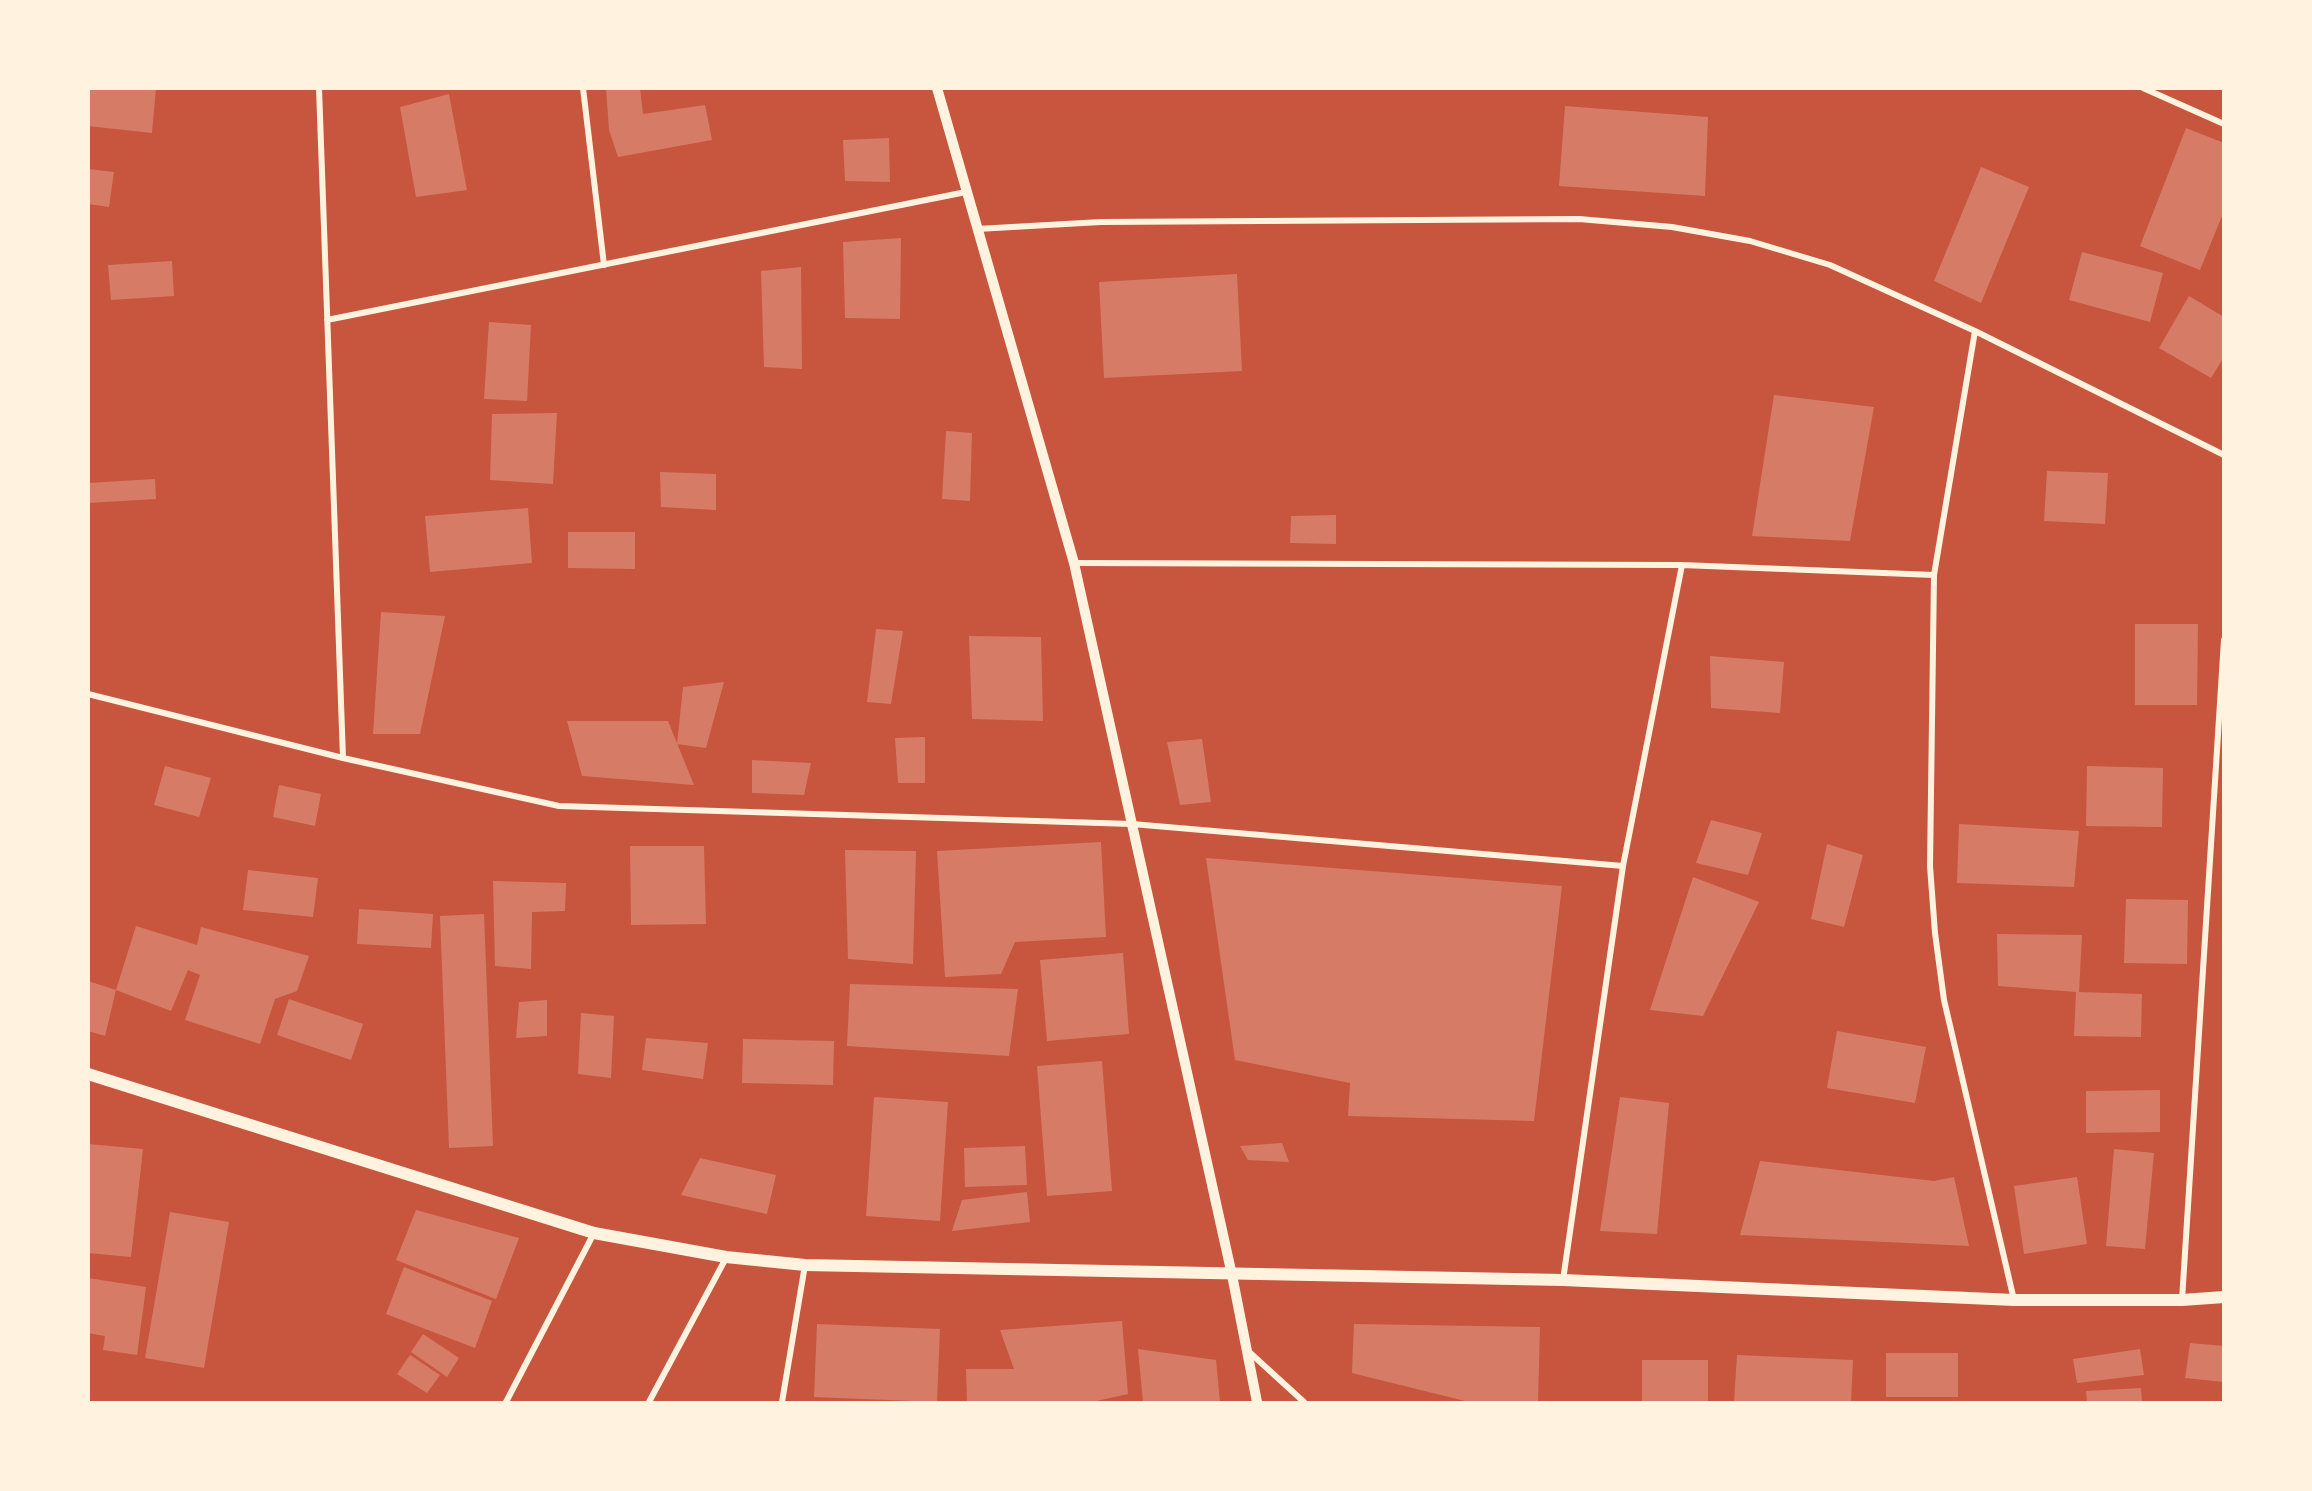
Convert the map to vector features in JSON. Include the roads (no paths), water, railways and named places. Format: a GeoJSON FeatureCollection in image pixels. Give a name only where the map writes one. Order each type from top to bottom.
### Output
{"type":"FeatureCollection","features":[{"type":"Feature","properties":{"kind":"main road"},"geometry":{"type":"LineString","coordinates":[[88,1074],[594,1233],[726,1257],[805,1265],[1563,1280],[2014,1300],[2223,1298]]}},
{"type":"Feature","properties":{"kind":"street"},"geometry":{"type":"LineString","coordinates":[[319,88],[343,758]]}},
{"type":"Feature","properties":{"kind":"street"},"geometry":{"type":"LineString","coordinates":[[583,88],[604,265]]}},
{"type":"Feature","properties":{"kind":"street"},"geometry":{"type":"LineString","coordinates":[[937,88],[1074,563],[1232,1275],[1257,1402]]}},
{"type":"Feature","properties":{"kind":"street"},"geometry":{"type":"LineString","coordinates":[[2143,88],[2223,124]]}},
{"type":"Feature","properties":{"kind":"street"},"geometry":{"type":"LineString","coordinates":[[327,320],[966,192]]}},
{"type":"Feature","properties":{"kind":"street"},"geometry":{"type":"LineString","coordinates":[[977,229],[1101,222],[1579,219],[1672,227],[1750,241],[1830,265],[1975,331],[2223,455]]}},
{"type":"Feature","properties":{"kind":"street"},"geometry":{"type":"LineString","coordinates":[[1975,331],[1934,575],[1930,866],[1935,933],[1944,1000],[2014,1300]]}},
{"type":"Feature","properties":{"kind":"street"},"geometry":{"type":"LineString","coordinates":[[1074,563],[1682,565],[1934,575]]}},
{"type":"Feature","properties":{"kind":"street"},"geometry":{"type":"LineString","coordinates":[[1563,1280],[1623,867],[1682,565]]}},
{"type":"Feature","properties":{"kind":"street"},"geometry":{"type":"LineString","coordinates":[[2182,1300],[2223,640]]}},
{"type":"Feature","properties":{"kind":"street"},"geometry":{"type":"LineString","coordinates":[[88,694],[343,758],[559,806],[1132,824],[1623,867]]}},
{"type":"Feature","properties":{"kind":"street"},"geometry":{"type":"LineString","coordinates":[[506,1402],[594,1233]]}},
{"type":"Feature","properties":{"kind":"street"},"geometry":{"type":"LineString","coordinates":[[649,1402],[726,1257]]}},
{"type":"Feature","properties":{"kind":"street"},"geometry":{"type":"LineString","coordinates":[[782,1402],[805,1265]]}},
{"type":"Feature","properties":{"kind":"street"},"geometry":{"type":"LineString","coordinates":[[1245,1348],[1304,1402]]}}]}
